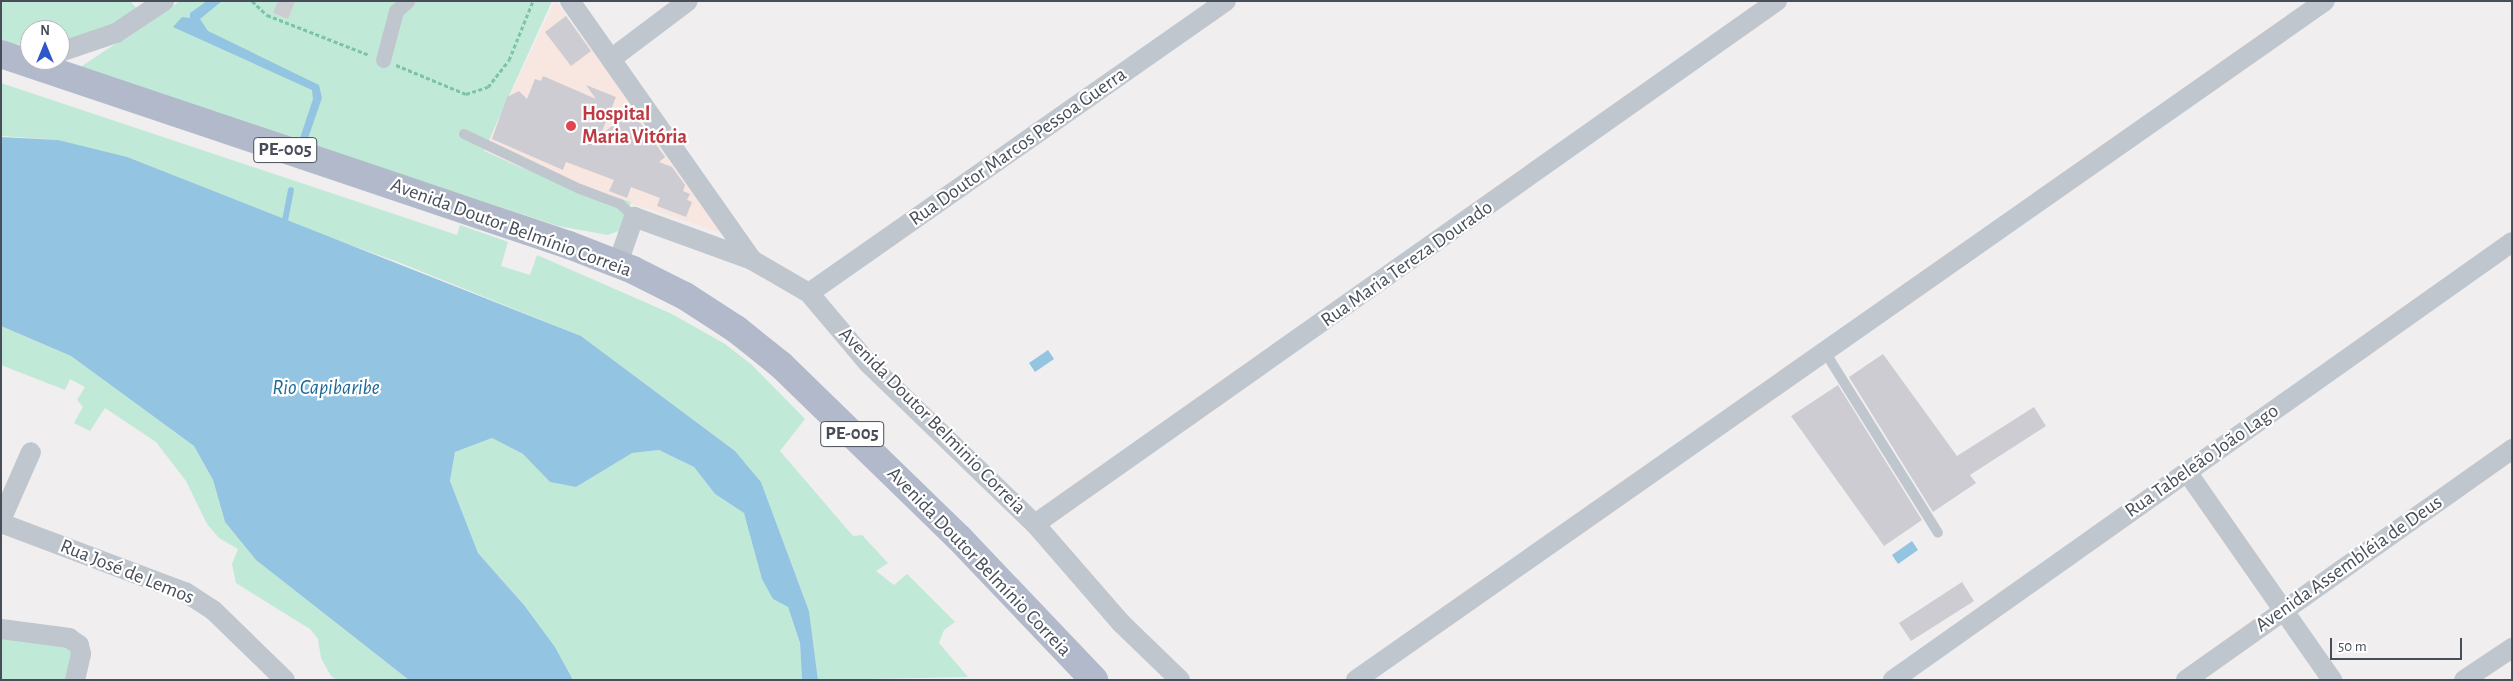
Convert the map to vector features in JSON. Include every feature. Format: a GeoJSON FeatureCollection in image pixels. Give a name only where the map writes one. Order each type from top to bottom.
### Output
{"type":"FeatureCollection","features":[{"type":"Feature","properties":{"kind":"main road","name":"Avenida Doutor Belmínio Correia"},"geometry":{"type":"LineString","coordinates":[[1,54],[20,59]]}},
{"type":"Feature","properties":{"kind":"main road","name":"Avenida Doutor Belmínio Correia"},"geometry":{"type":"LineString","coordinates":[[54,70],[618,263],[685,296],[736,329],[782,366],[959,538],[1094,680]]}},
{"type":"Feature","properties":{"kind":"street"},"geometry":{"type":"LineString","coordinates":[[70,49],[116,33],[164,1]]}},
{"type":"Feature","properties":{"kind":"street"},"geometry":{"type":"LineString","coordinates":[[383,60],[396,11],[407,1]]}},
{"type":"Feature","properties":{"kind":"street"},"geometry":{"type":"LineString","coordinates":[[570,1],[752,260]]}},
{"type":"Feature","properties":{"kind":"street"},"geometry":{"type":"LineString","coordinates":[[611,59],[688,1]]}},
{"type":"Feature","properties":{"kind":"street","name":"Rua Doutor Marcos Pessoa Guerra"},"geometry":{"type":"LineString","coordinates":[[809,293],[1226,1]]}},
{"type":"Feature","properties":{"kind":"street","name":"Rua Maria Tereza Dourado"},"geometry":{"type":"LineString","coordinates":[[1035,524],[1778,1]]}},
{"type":"Feature","properties":{"kind":"street"},"geometry":{"type":"LineString","coordinates":[[1356,680],[2324,1]]}},
{"type":"Feature","properties":{"kind":"street"},"geometry":{"type":"LineString","coordinates":[[618,263],[634,217]]}},
{"type":"Feature","properties":{"kind":"street","name":"Avenida Doutor Belminio Correia"},"geometry":{"type":"LineString","coordinates":[[634,217],[752,260],[809,293],[868,363],[1035,524],[1121,623],[1180,680]]}},
{"type":"Feature","properties":{"kind":"street","name":"Rua Tabeleão João Lago"},"geometry":{"type":"LineString","coordinates":[[1893,680],[2512,242]]}},
{"type":"Feature","properties":{"kind":"street","name":"Avenida Assembléia de Deus"},"geometry":{"type":"LineString","coordinates":[[2186,680],[2512,449]]}},
{"type":"Feature","properties":{"kind":"street"},"geometry":{"type":"LineString","coordinates":[[1,522],[31,452]]}},
{"type":"Feature","properties":{"kind":"street"},"geometry":{"type":"LineString","coordinates":[[2187,472],[2282,612],[2332,680]]}},
{"type":"Feature","properties":{"kind":"street","name":"Rua José de Lemos"},"geometry":{"type":"LineString","coordinates":[[1,522],[185,592],[213,610],[285,680]]}},
{"type":"Feature","properties":{"kind":"street"},"geometry":{"type":"LineString","coordinates":[[1,629],[69,638],[79,645],[80,654],[75,680]]}},
{"type":"Feature","properties":{"kind":"street"},"geometry":{"type":"LineString","coordinates":[[2464,680],[2512,648]]}},
{"type":"Feature","properties":{"kind":"lane"},"geometry":{"type":"LineString","coordinates":[[464,134],[487,148],[620,204],[634,217]]}},
{"type":"Feature","properties":{"kind":"lane"},"geometry":{"type":"LineString","coordinates":[[1825,352],[1938,533]]}},
{"type":"Feature","properties":{"kind":"path"},"geometry":{"type":"LineString","coordinates":[[252,1],[267,15],[466,94],[488,87],[509,60],[532,1]]}},
{"type":"Feature","properties":{"kind":"shaded area","name":"Hospital Maria Vitória"},"geometry":{"type":"Polygon","coordinates":[[[555,1],[620,87],[632,110],[722,233],[520,167],[484,151],[555,1]]]}},
{"type":"Feature","properties":{"kind":"green space"},"geometry":{"type":"Polygon","coordinates":[[[1,1],[130,1],[141,13],[118,26],[70,39],[70,20],[20,20],[20,44],[1,39],[1,1]]]}},
{"type":"Feature","properties":{"kind":"green space"},"geometry":{"type":"Polygon","coordinates":[[[180,1],[552,1],[484,151],[520,167],[631,202],[623,229],[608,235],[558,226],[79,68],[180,1]]]}},
{"type":"Feature","properties":{"kind":"green space"},"geometry":{"type":"Polygon","coordinates":[[[1,83],[457,235],[460,225],[508,242],[501,266],[530,275],[537,255],[672,314],[725,344],[752,365],[805,419],[780,451],[853,536],[862,535],[888,563],[876,571],[894,585],[907,574],[955,622],[944,630],[939,643],[968,677],[818,680],[809,611],[761,482],[735,451],[581,336],[398,262],[58,140],[1,136],[1,83]]]}},
{"type":"Feature","properties":{"kind":"green space"},"geometry":{"type":"Polygon","coordinates":[[[1,326],[71,356],[194,446],[213,480],[225,522],[256,560],[409,680],[337,680],[331,676],[321,658],[318,639],[310,629],[236,583],[232,564],[238,549],[219,538],[207,524],[186,481],[156,442],[105,408],[90,431],[74,423],[83,407],[77,400],[85,387],[70,379],[65,390],[1,365],[1,326]]]}},
{"type":"Feature","properties":{"kind":"green space"},"geometry":{"type":"Polygon","coordinates":[[[492,438],[523,454],[550,482],[576,487],[631,453],[659,450],[694,467],[715,494],[744,513],[773,599],[788,607],[800,643],[802,680],[573,680],[555,647],[524,605],[478,553],[450,481],[455,452],[492,438]]]}},
{"type":"Feature","properties":{"kind":"green space"},"geometry":{"type":"Polygon","coordinates":[[[1,629],[69,638],[75,680],[1,680],[1,629]]]}},
{"type":"Feature","properties":{"kind":"water"},"geometry":{"type":"Polygon","coordinates":[[[207,1],[222,1],[200,19],[208,31],[319,85],[322,98],[307,141],[300,138],[313,99],[312,90],[173,27],[182,17],[190,18],[190,13],[207,1]]]}},
{"type":"Feature","properties":{"kind":"water","name":"Rio Capibaribe"},"geometry":{"type":"Polygon","coordinates":[[[1,137],[58,140],[127,157],[581,336],[735,451],[761,482],[809,611],[818,680],[802,680],[800,643],[788,607],[773,599],[762,579],[744,513],[715,494],[694,467],[659,450],[632,453],[576,487],[550,482],[523,454],[492,438],[455,452],[450,481],[478,553],[524,605],[555,647],[573,680],[409,680],[256,560],[225,522],[213,480],[194,446],[71,356],[1,326],[1,137]]]}},
{"type":"Feature","properties":{"kind":"water"},"geometry":{"type":"Polygon","coordinates":[[[1048,350],[1054,359],[1035,372],[1029,363],[1048,350]]]}},
{"type":"Feature","properties":{"kind":"water"},"geometry":{"type":"Polygon","coordinates":[[[1912,541],[1918,550],[1898,564],[1892,555],[1912,541]]]}},
{"type":"Feature","properties":{"kind":"building"},"geometry":{"type":"Polygon","coordinates":[[[278,1],[295,1],[288,19],[273,13],[278,1]]]}},
{"type":"Feature","properties":{"kind":"building"},"geometry":{"type":"Polygon","coordinates":[[[566,16],[591,51],[571,66],[545,32],[566,16]]]}},
{"type":"Feature","properties":{"kind":"building"},"geometry":{"type":"Polygon","coordinates":[[[543,76],[596,99],[586,85],[616,97],[600,136],[631,110],[665,157],[659,162],[672,167],[685,185],[683,191],[690,194],[687,200],[692,202],[686,217],[657,206],[660,198],[631,187],[627,198],[609,191],[614,180],[566,162],[563,170],[492,139],[507,97],[519,91],[527,99],[535,79],[541,81],[543,76]]]}},
{"type":"Feature","properties":{"kind":"building"},"geometry":{"type":"Polygon","coordinates":[[[1883,354],[1957,456],[2034,407],[2046,426],[1970,475],[1976,483],[1933,512],[1849,377],[1883,354]]]}},
{"type":"Feature","properties":{"kind":"building"},"geometry":{"type":"Polygon","coordinates":[[[1838,385],[1922,520],[1884,546],[1791,416],[1838,385]]]}},
{"type":"Feature","properties":{"kind":"building"},"geometry":{"type":"Polygon","coordinates":[[[1962,582],[1974,601],[1911,641],[1899,623],[1962,582]]]}},
{"type":"Feature","properties":{"kind":"waterway"},"geometry":{"type":"LineString","coordinates":[[284,226],[291,191]]}},
{"type":"Feature","properties":{"kind":"place","name":"Hospital Maria Vitória"},"geometry":{"type":"Point","coordinates":[571,126]}}]}
